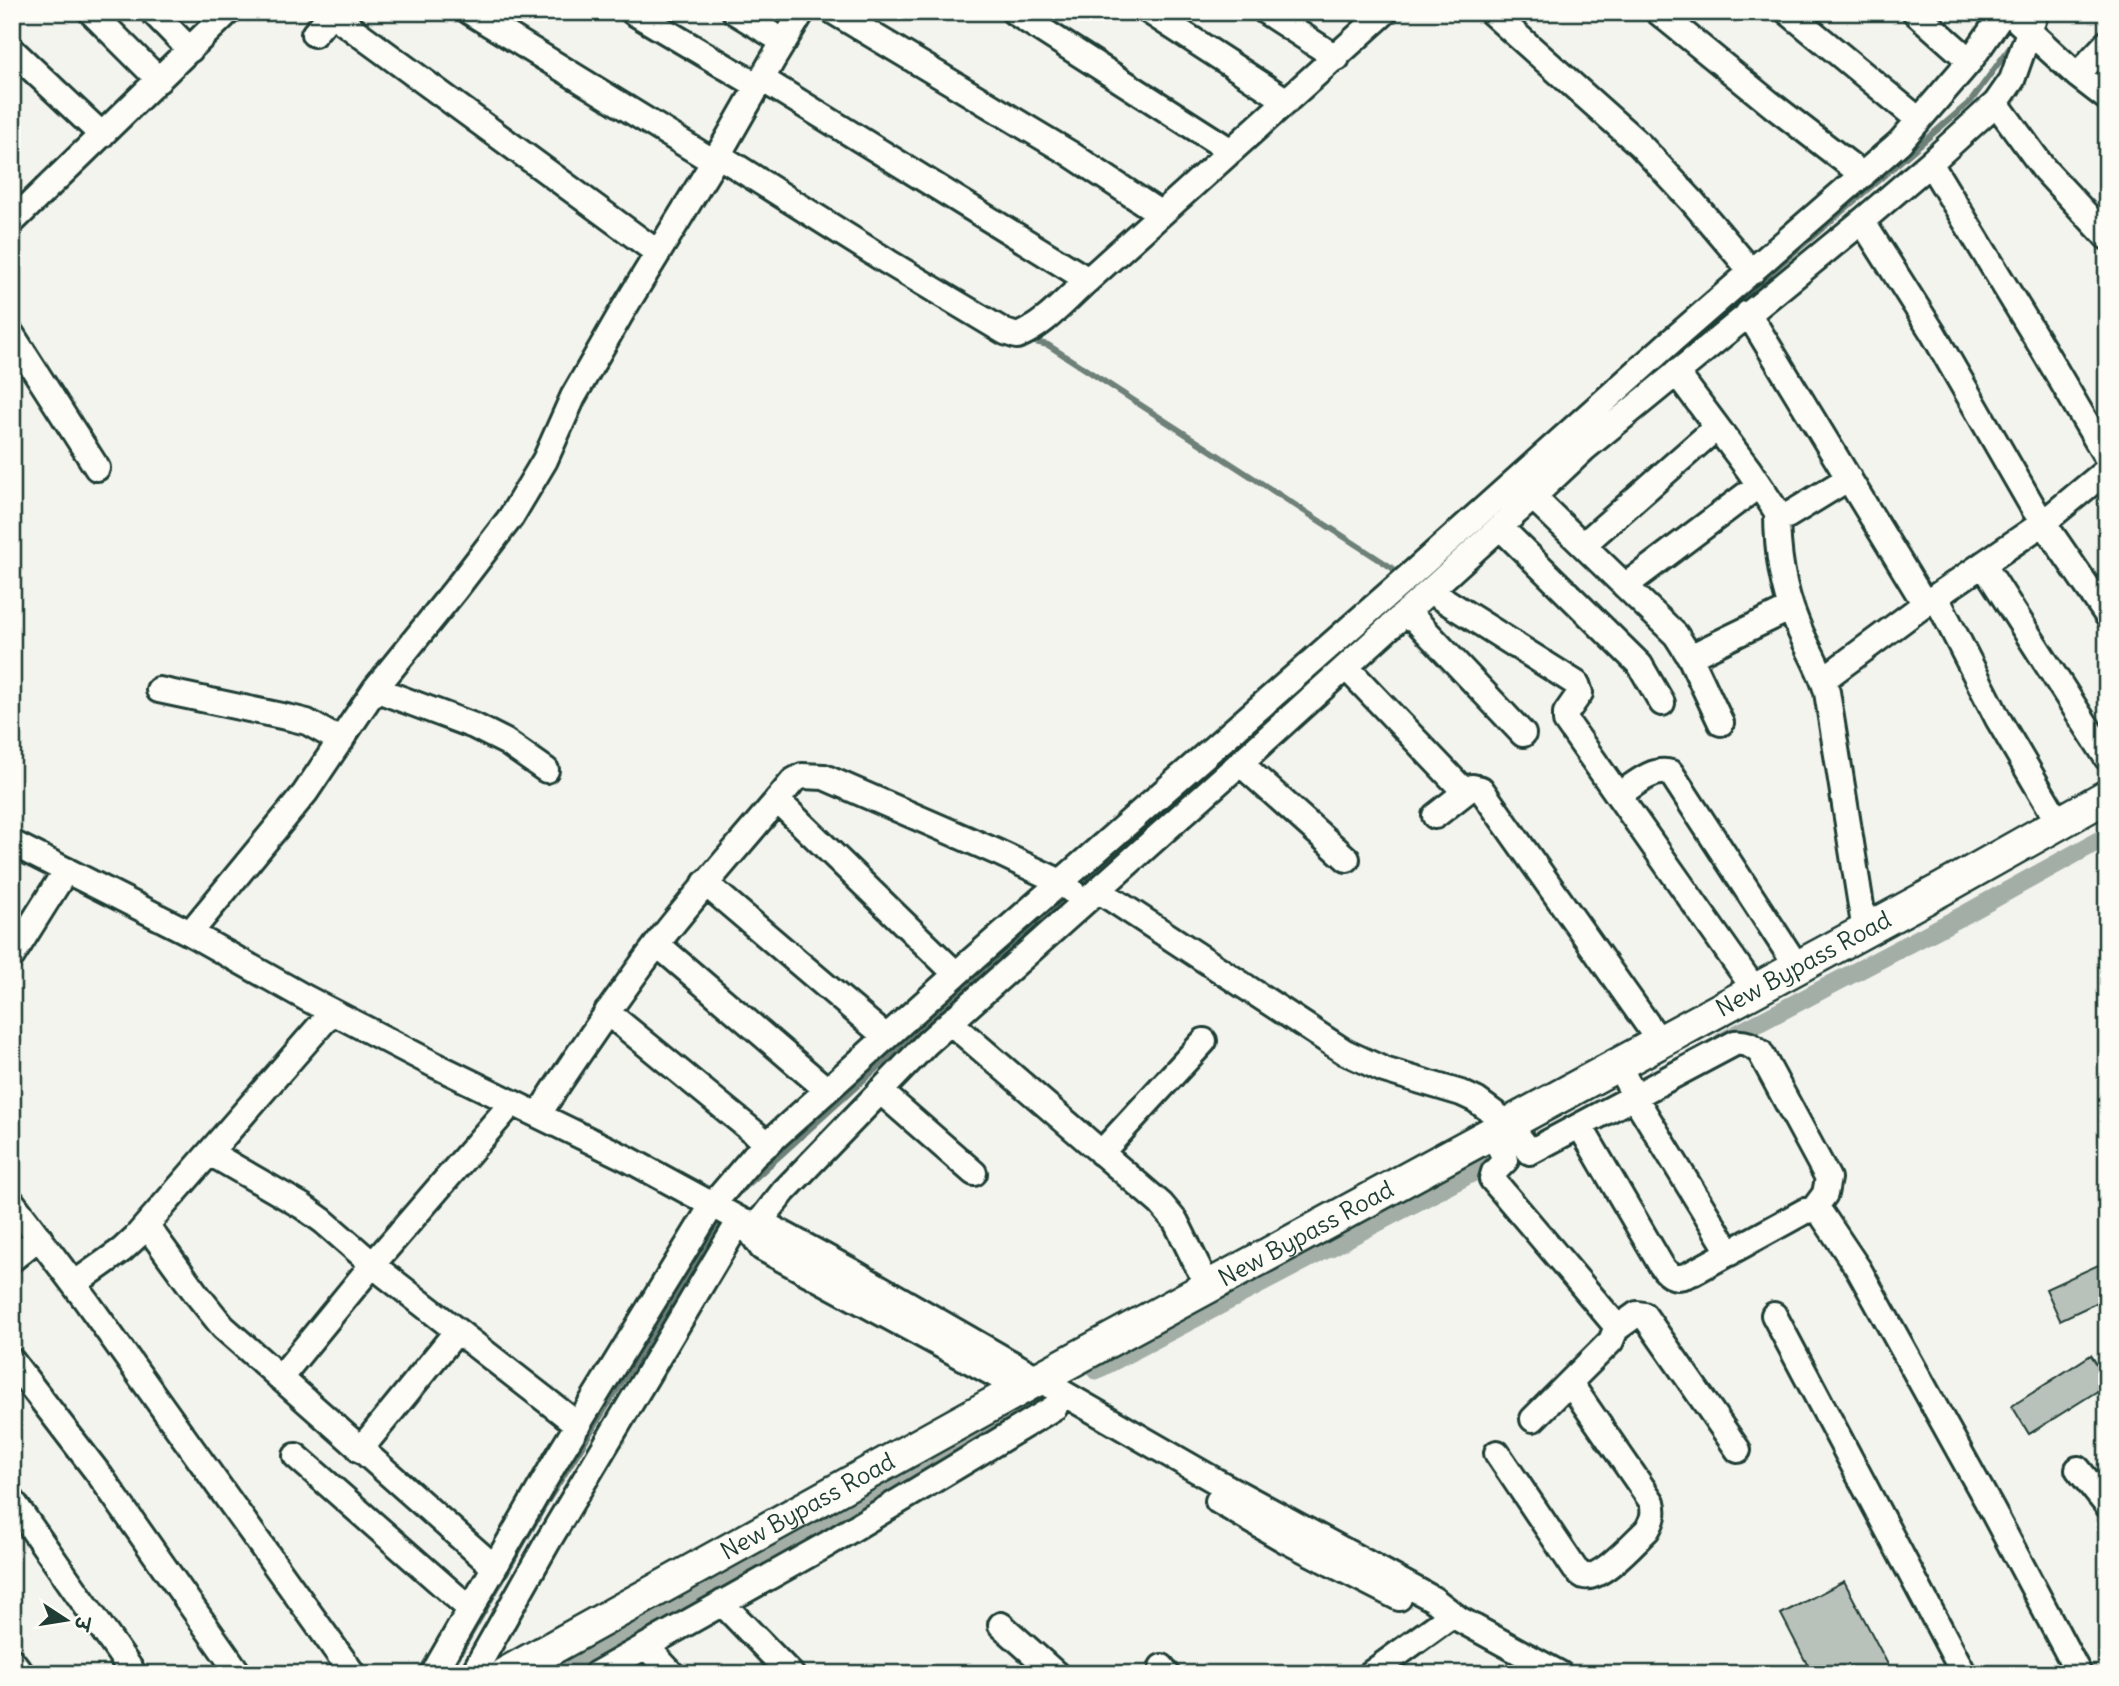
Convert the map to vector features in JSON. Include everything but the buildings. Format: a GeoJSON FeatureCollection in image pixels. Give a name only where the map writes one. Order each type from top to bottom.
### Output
{"type":"FeatureCollection","features":[{"type":"Feature","properties":{"kind":"main road","name":"New Bypass Road"},"geometry":{"type":"LineString","coordinates":[[505,1674],[1208,1287],[1628,1083],[1661,1042],[2107,796]]}},
{"type":"Feature","properties":{"kind":"street"},"geometry":{"type":"LineString","coordinates":[[91,12],[159,80]]}},
{"type":"Feature","properties":{"kind":"street"},"geometry":{"type":"LineString","coordinates":[[153,12],[190,50]]}},
{"type":"Feature","properties":{"kind":"street"},"geometry":{"type":"LineString","coordinates":[[15,214],[102,135],[228,12]]}},
{"type":"Feature","properties":{"kind":"street"},"geometry":{"type":"LineString","coordinates":[[633,12],[760,82],[1088,280]]}},
{"type":"Feature","properties":{"kind":"street"},"geometry":{"type":"LineString","coordinates":[[734,12],[784,42]]}},
{"type":"Feature","properties":{"kind":"street"},"geometry":{"type":"LineString","coordinates":[[190,933],[305,793],[375,689],[511,517],[545,460],[573,397],[803,12]]}},
{"type":"Feature","properties":{"kind":"street"},"geometry":{"type":"LineString","coordinates":[[834,12],[1069,153],[1161,214]]}},
{"type":"Feature","properties":{"kind":"street"},"geometry":{"type":"LineString","coordinates":[[1014,12],[1231,151]]}},
{"type":"Feature","properties":{"kind":"street"},"geometry":{"type":"LineString","coordinates":[[1150,12],[1287,101]]}},
{"type":"Feature","properties":{"kind":"street"},"geometry":{"type":"LineString","coordinates":[[1266,12],[1336,58]]}},
{"type":"Feature","properties":{"kind":"street"},"geometry":{"type":"LineString","coordinates":[[476,14],[1017,336],[1026,332],[1088,280],[1385,12]]}},
{"type":"Feature","properties":{"kind":"street"},"geometry":{"type":"LineString","coordinates":[[1491,12],[1640,145],[1752,272]]}},
{"type":"Feature","properties":{"kind":"street"},"geometry":{"type":"LineString","coordinates":[[1658,12],[1772,105],[1864,175]]}},
{"type":"Feature","properties":{"kind":"street"},"geometry":{"type":"LineString","coordinates":[[1788,12],[1919,120]]}},
{"type":"Feature","properties":{"kind":"street"},"geometry":{"type":"LineString","coordinates":[[1915,12],[1969,61]]}},
{"type":"Feature","properties":{"kind":"street"},"geometry":{"type":"LineString","coordinates":[[473,1674],[553,1532],[747,1222],[784,1191],[1077,891],[1752,272],[1900,142],[1969,61],[2006,12],[2033,22],[2077,75],[2107,98]]}},
{"type":"Feature","properties":{"kind":"street"},"geometry":{"type":"LineString","coordinates":[[313,34],[332,13],[658,253]]}},
{"type":"Feature","properties":{"kind":"street"},"geometry":{"type":"LineString","coordinates":[[433,1674],[578,1425],[713,1204],[768,1144],[956,974],[1077,891],[1240,763],[1584,449],[1930,163],[1996,103],[2012,80],[2033,22]]}},
{"type":"Feature","properties":{"kind":"street"},"geometry":{"type":"LineString","coordinates":[[2077,75],[2107,43]]}},
{"type":"Feature","properties":{"kind":"street"},"geometry":{"type":"LineString","coordinates":[[12,50],[102,135]]}},
{"type":"Feature","properties":{"kind":"street"},"geometry":{"type":"LineString","coordinates":[[1996,103],[2044,169],[2107,237]]}},
{"type":"Feature","properties":{"kind":"street"},"geometry":{"type":"LineString","coordinates":[[1930,163],[2107,458]]}},
{"type":"Feature","properties":{"kind":"street"},"geometry":{"type":"LineString","coordinates":[[1862,220],[1933,333],[2043,523],[2107,615]]}},
{"type":"Feature","properties":{"kind":"street"},"geometry":{"type":"LineString","coordinates":[[1748,313],[1849,478],[1931,601],[2059,823]]}},
{"type":"Feature","properties":{"kind":"street"},"geometry":{"type":"LineString","coordinates":[[12,335],[97,468]]}},
{"type":"Feature","properties":{"kind":"street"},"geometry":{"type":"LineString","coordinates":[[1676,372],[1782,516],[1787,516],[1849,478]]}},
{"type":"Feature","properties":{"kind":"street"},"geometry":{"type":"LineString","coordinates":[[1583,545],[1717,427]]}},
{"type":"Feature","properties":{"kind":"street"},"geometry":{"type":"LineString","coordinates":[[1824,679],[2043,523],[2107,470]]}},
{"type":"Feature","properties":{"kind":"street"},"geometry":{"type":"LineString","coordinates":[[1625,586],[1759,485]]}},
{"type":"Feature","properties":{"kind":"street"},"geometry":{"type":"LineString","coordinates":[[1533,497],[1676,635],[1690,657],[1721,723]]}},
{"type":"Feature","properties":{"kind":"street"},"geometry":{"type":"LineString","coordinates":[[1777,512],[1785,589],[1796,622],[1824,679],[1865,931]]}},
{"type":"Feature","properties":{"kind":"street"},"geometry":{"type":"LineString","coordinates":[[1500,527],[1640,665],[1662,704]]}},
{"type":"Feature","properties":{"kind":"street"},"geometry":{"type":"LineString","coordinates":[[1983,564],[2107,758]]}},
{"type":"Feature","properties":{"kind":"street"},"geometry":{"type":"LineString","coordinates":[[1430,591],[1577,684],[1580,693],[1566,713],[1566,721],[1755,990]]}},
{"type":"Feature","properties":{"kind":"street"},"geometry":{"type":"LineString","coordinates":[[1690,657],[1791,608]]}},
{"type":"Feature","properties":{"kind":"street"},"geometry":{"type":"LineString","coordinates":[[1407,611],[1523,734]]}},
{"type":"Feature","properties":{"kind":"street"},"geometry":{"type":"LineString","coordinates":[[1346,667],[1465,792]]}},
{"type":"Feature","properties":{"kind":"street"},"geometry":{"type":"LineString","coordinates":[[375,689],[474,726],[506,742],[546,770]]}},
{"type":"Feature","properties":{"kind":"street"},"geometry":{"type":"LineString","coordinates":[[159,690],[307,722],[341,741]]}},
{"type":"Feature","properties":{"kind":"street"},"geometry":{"type":"LineString","coordinates":[[1240,763],[1347,859]]}},
{"type":"Feature","properties":{"kind":"street"},"geometry":{"type":"LineString","coordinates":[[1619,795],[1656,772],[1671,773],[1798,968]]}},
{"type":"Feature","properties":{"kind":"street"},"geometry":{"type":"LineString","coordinates":[[538,1115],[607,1012],[657,944],[705,883],[793,781],[802,776],[824,777],[1077,891],[1345,1052],[1384,1070],[1461,1093],[1488,1107],[1509,1142],[1530,1152],[1580,1126],[1628,1083],[1735,1043],[1745,1042],[1760,1052],[1828,1178],[1825,1194],[1813,1210],[1683,1278],[1674,1278],[1667,1274],[1580,1126]]}},
{"type":"Feature","properties":{"kind":"street"},"geometry":{"type":"LineString","coordinates":[[1434,816],[1472,787],[1481,789],[1661,1042]]}},
{"type":"Feature","properties":{"kind":"street"},"geometry":{"type":"LineString","coordinates":[[777,800],[956,974]]}},
{"type":"Feature","properties":{"kind":"street"},"geometry":{"type":"LineString","coordinates":[[12,843],[190,933],[332,1012],[435,1065],[628,1159],[747,1222],[772,1228],[851,1271],[1030,1384],[1433,1599],[1454,1618],[1560,1674]]}},
{"type":"Feature","properties":{"kind":"street"},"geometry":{"type":"LineString","coordinates":[[12,956],[66,870]]}},
{"type":"Feature","properties":{"kind":"street"},"geometry":{"type":"LineString","coordinates":[[705,883],[886,1037]]}},
{"type":"Feature","properties":{"kind":"street"},"geometry":{"type":"LineString","coordinates":[[657,944],[827,1090]]}},
{"type":"Feature","properties":{"kind":"street"},"geometry":{"type":"LineString","coordinates":[[74,1284],[122,1250],[147,1226],[332,1012]]}},
{"type":"Feature","properties":{"kind":"street"},"geometry":{"type":"LineString","coordinates":[[607,1012],[768,1144]]}},
{"type":"Feature","properties":{"kind":"street"},"geometry":{"type":"LineString","coordinates":[[950,1022],[1161,1204],[1175,1222],[1208,1287]]}},
{"type":"Feature","properties":{"kind":"street"},"geometry":{"type":"LineString","coordinates":[[1101,1153],[1204,1041]]}},
{"type":"Feature","properties":{"kind":"street"},"geometry":{"type":"LineString","coordinates":[[1628,1083],[1730,1252]]}},
{"type":"Feature","properties":{"kind":"street"},"geometry":{"type":"LineString","coordinates":[[880,1091],[974,1173]]}},
{"type":"Feature","properties":{"kind":"street"},"geometry":{"type":"LineString","coordinates":[[280,1378],[373,1264],[512,1102]]}},
{"type":"Feature","properties":{"kind":"street"},"geometry":{"type":"LineString","coordinates":[[1509,1142],[1505,1162],[1494,1171],[1492,1179],[1614,1322],[1616,1329]]}},
{"type":"Feature","properties":{"kind":"street"},"geometry":{"type":"LineString","coordinates":[[210,1153],[323,1221],[373,1264],[578,1425]]}},
{"type":"Feature","properties":{"kind":"street"},"geometry":{"type":"LineString","coordinates":[[12,1202],[74,1284],[353,1674]]}},
{"type":"Feature","properties":{"kind":"street"},"geometry":{"type":"LineString","coordinates":[[1813,1210],[1822,1215],[1859,1270],[2079,1674]]}},
{"type":"Feature","properties":{"kind":"street"},"geometry":{"type":"LineString","coordinates":[[147,1226],[223,1326],[494,1567]]}},
{"type":"Feature","properties":{"kind":"street"},"geometry":{"type":"LineString","coordinates":[[12,1259],[39,1237]]}},
{"type":"Feature","properties":{"kind":"street"},"geometry":{"type":"LineString","coordinates":[[1533,1419],[1611,1341],[1616,1329],[1637,1314],[1644,1315],[1738,1450]]}},
{"type":"Feature","properties":{"kind":"street"},"geometry":{"type":"LineString","coordinates":[[1774,1315],[1964,1674]]}},
{"type":"Feature","properties":{"kind":"street"},"geometry":{"type":"LineString","coordinates":[[360,1450],[457,1331]]}},
{"type":"Feature","properties":{"kind":"street"},"geometry":{"type":"LineString","coordinates":[[12,1361],[101,1477],[239,1674]]}},
{"type":"Feature","properties":{"kind":"street"},"geometry":{"type":"LineString","coordinates":[[1497,1453],[1575,1569],[1583,1576],[1601,1573],[1647,1530],[1654,1511],[1652,1502],[1570,1382]]}},
{"type":"Feature","properties":{"kind":"street"},"geometry":{"type":"LineString","coordinates":[[1030,1384],[1055,1407],[1285,1540],[1426,1612],[1454,1618]]}},
{"type":"Feature","properties":{"kind":"street"},"geometry":{"type":"LineString","coordinates":[[596,1674],[826,1545],[1055,1407]]}},
{"type":"Feature","properties":{"kind":"street"},"geometry":{"type":"LineString","coordinates":[[296,1455],[470,1609]]}},
{"type":"Feature","properties":{"kind":"street"},"geometry":{"type":"LineString","coordinates":[[2078,1469],[2107,1505]]}},
{"type":"Feature","properties":{"kind":"street"},"geometry":{"type":"LineString","coordinates":[[12,1500],[134,1674]]}},
{"type":"Feature","properties":{"kind":"street"},"geometry":{"type":"LineString","coordinates":[[722,1603],[792,1674]]}},
{"type":"Feature","properties":{"kind":"street"},"geometry":{"type":"LineString","coordinates":[[1370,1674],[1454,1618]]}},
{"type":"Feature","properties":{"kind":"street"},"geometry":{"type":"LineString","coordinates":[[1000,1625],[1056,1674]]}},
{"type":"Feature","properties":{"kind":"street"},"geometry":{"type":"LineString","coordinates":[[646,1646],[672,1674]]}},
{"type":"Feature","properties":{"kind":"street"},"geometry":{"type":"LineString","coordinates":[[12,1661],[22,1674]]}},
{"type":"Feature","properties":{"kind":"waterway"},"geometry":{"type":"LineString","coordinates":[[1665,363],[1971,101],[2016,39]]}},
{"type":"Feature","properties":{"kind":"waterway"},"geometry":{"type":"LineString","coordinates":[[1026,340],[1048,345],[1400,573]]}},
{"type":"Feature","properties":{"kind":"waterway"},"geometry":{"type":"LineString","coordinates":[[1376,621],[1408,595]]}},
{"type":"Feature","properties":{"kind":"waterway"},"geometry":{"type":"LineString","coordinates":[[1075,889],[1155,816]]}},
{"type":"Feature","properties":{"kind":"waterway"},"geometry":{"type":"LineString","coordinates":[[1722,1042],[1964,915],[2107,836]]}},
{"type":"Feature","properties":{"kind":"waterway"},"geometry":{"type":"LineString","coordinates":[[741,1191],[1067,896]]}},
{"type":"Feature","properties":{"kind":"waterway"},"geometry":{"type":"LineString","coordinates":[[1096,1370],[1506,1155]]}},
{"type":"Feature","properties":{"kind":"waterway"},"geometry":{"type":"LineString","coordinates":[[448,1674],[544,1507],[721,1223]]}},
{"type":"Feature","properties":{"kind":"waterway"},"geometry":{"type":"LineString","coordinates":[[559,1674],[1018,1415]]}}]}
